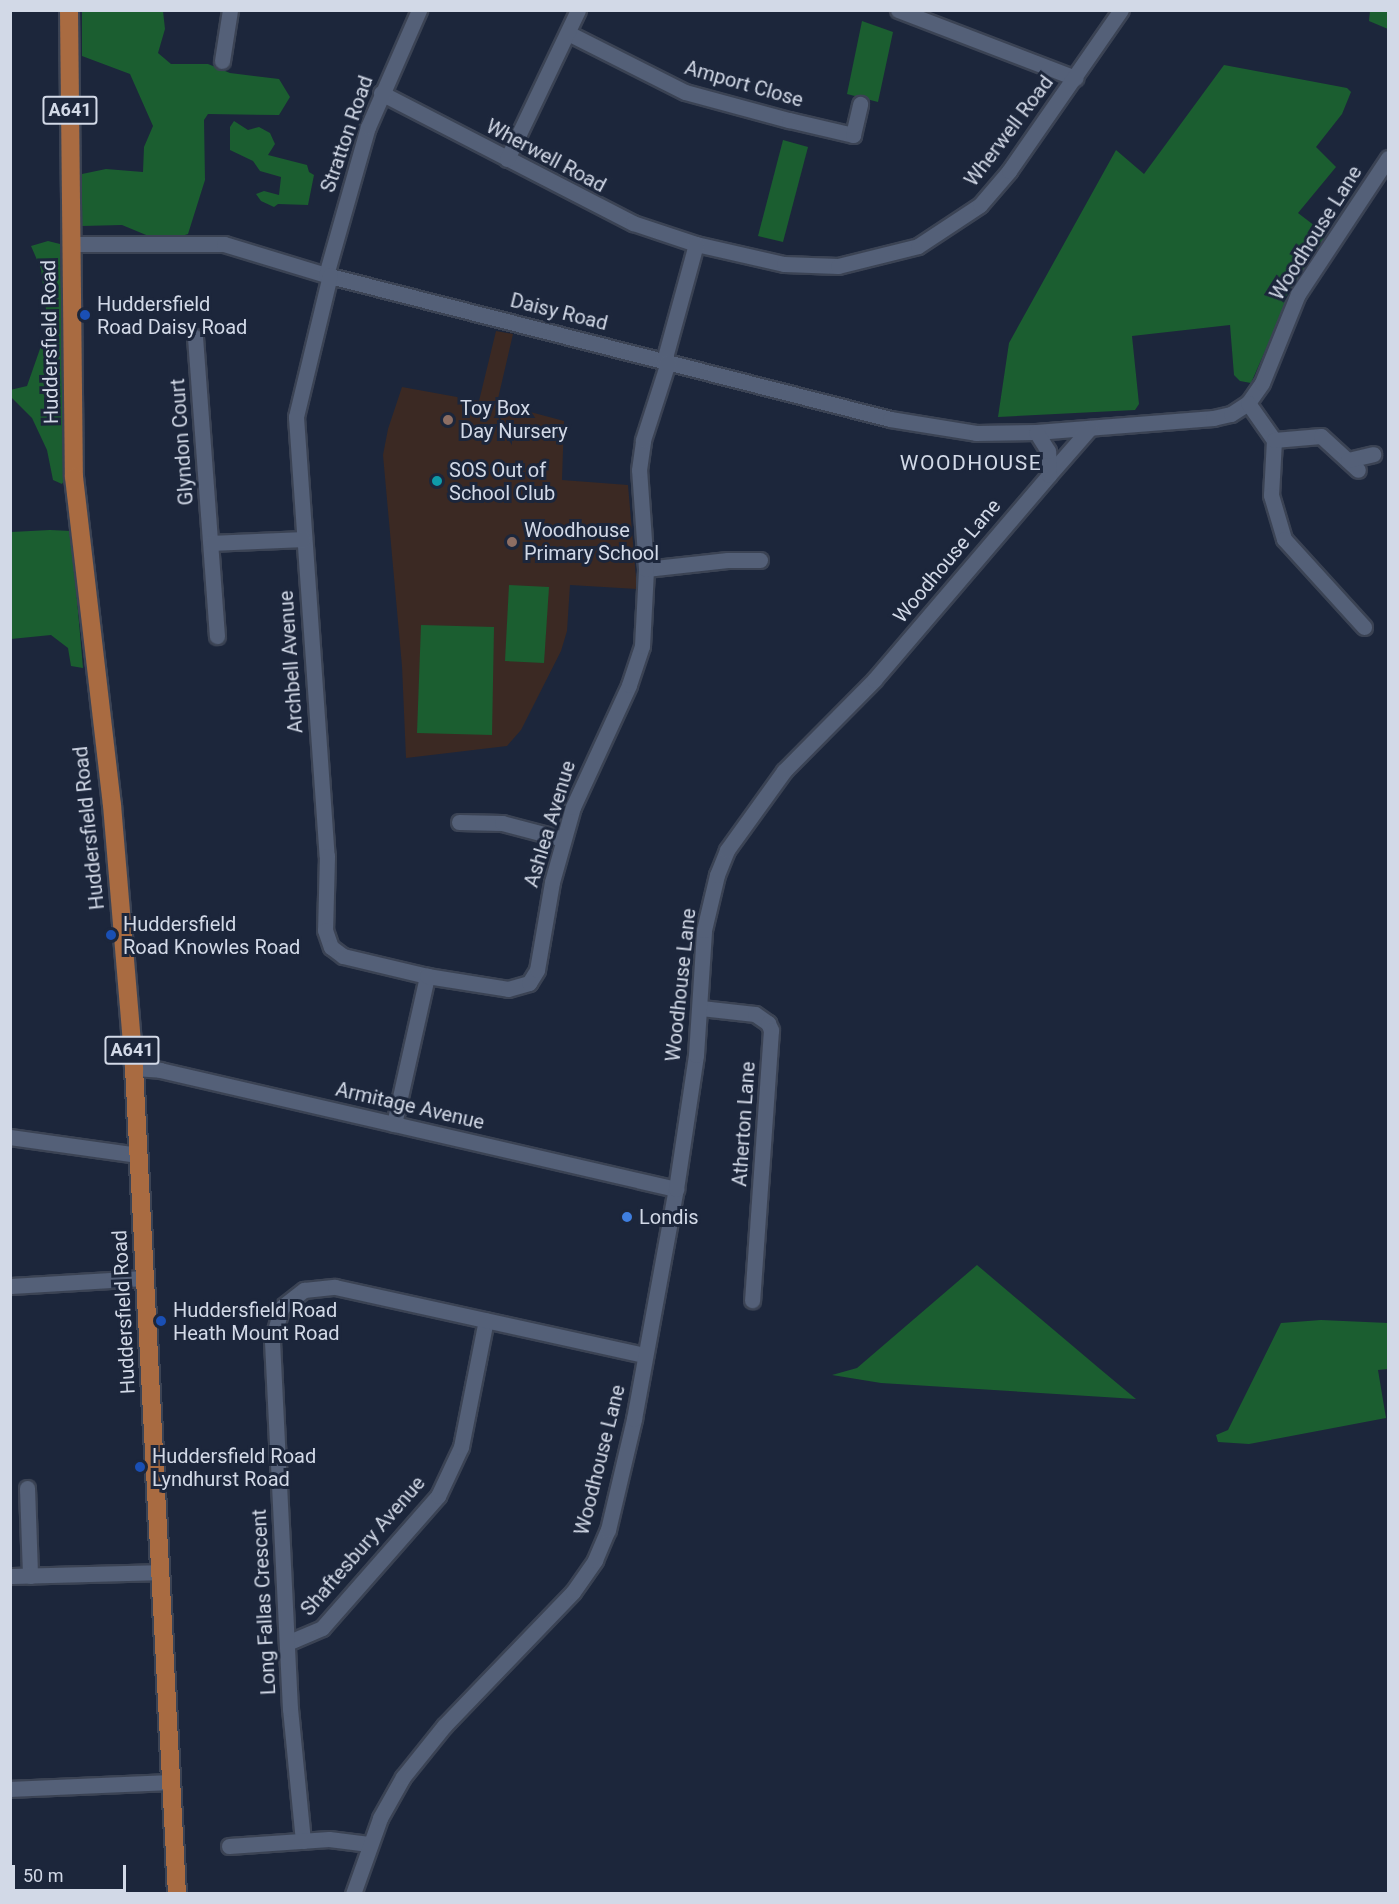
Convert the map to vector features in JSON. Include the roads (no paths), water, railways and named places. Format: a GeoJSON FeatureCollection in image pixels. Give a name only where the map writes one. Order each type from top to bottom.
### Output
{"type":"FeatureCollection","features":[{"type":"Feature","properties":{"kind":"main road","name":"Huddersfield Road"},"geometry":{"type":"LineString","coordinates":[[69,10],[75,477],[112,805],[134,1068],[158,1572],[177,1893]]}},
{"type":"Feature","properties":{"kind":"street"},"geometry":{"type":"LineString","coordinates":[[222,61],[230,10]]}},
{"type":"Feature","properties":{"kind":"street","name":"Stratton Road"},"geometry":{"type":"LineString","coordinates":[[328,275],[362,145],[381,93],[419,10]]}},
{"type":"Feature","properties":{"kind":"street"},"geometry":{"type":"LineString","coordinates":[[507,159],[578,10]]}},
{"type":"Feature","properties":{"kind":"street"},"geometry":{"type":"LineString","coordinates":[[898,10],[1075,78]]}},
{"type":"Feature","properties":{"kind":"street","name":"Wherwell Road"},"geometry":{"type":"LineString","coordinates":[[381,93],[615,216],[696,244],[784,264],[816,267],[870,261],[918,246],[962,219],[988,197],[1075,78],[1121,10]]}},
{"type":"Feature","properties":{"kind":"street","name":"Amport Close"},"geometry":{"type":"LineString","coordinates":[[567,33],[685,92],[789,120],[853,135],[860,104]]}},
{"type":"Feature","properties":{"kind":"street","name":"Woodhouse Lane"},"geometry":{"type":"LineString","coordinates":[[1036,432],[1213,418],[1231,414],[1248,403],[1263,383],[1298,294],[1389,158]]}},
{"type":"Feature","properties":{"kind":"street","name":"Daisy Road"},"geometry":{"type":"LineString","coordinates":[[72,244],[224,244],[328,275],[911,424],[976,433],[1036,432]]}},
{"type":"Feature","properties":{"kind":"street"},"geometry":{"type":"LineString","coordinates":[[666,362],[696,244]]}},
{"type":"Feature","properties":{"kind":"street","name":"Archbell Avenue"},"geometry":{"type":"LineString","coordinates":[[328,275],[297,406],[303,539],[327,856],[327,939],[334,950],[354,960],[427,976]]}},
{"type":"Feature","properties":{"kind":"street","name":"Glyndon Court"},"geometry":{"type":"LineString","coordinates":[[195,337],[217,636]]}},
{"type":"Feature","properties":{"kind":"street","name":"Ashlea Avenue"},"geometry":{"type":"LineString","coordinates":[[427,976],[501,990],[521,987],[531,981],[538,965],[547,905],[563,839],[592,760],[636,666],[645,626],[646,569],[639,470],[643,440],[666,362]]}},
{"type":"Feature","properties":{"kind":"street"},"geometry":{"type":"LineString","coordinates":[[1248,403],[1274,440],[1270,487],[1280,531],[1289,548],[1364,627]]}},
{"type":"Feature","properties":{"kind":"street","name":"Woodhouse Lane"},"geometry":{"type":"LineString","coordinates":[[353,1893],[369,1844],[390,1798],[421,1752],[573,1592],[595,1560],[613,1512],[676,1189],[700,1008],[704,930],[713,887],[727,850],[749,814],[784,771],[874,680],[1090,428]]}},
{"type":"Feature","properties":{"kind":"street"},"geometry":{"type":"LineString","coordinates":[[1036,432],[1048,451],[1049,475]]}},
{"type":"Feature","properties":{"kind":"street"},"geometry":{"type":"LineString","coordinates":[[1274,440],[1321,436],[1353,465],[1373,454]]}},
{"type":"Feature","properties":{"kind":"street"},"geometry":{"type":"LineString","coordinates":[[211,543],[303,539]]}},
{"type":"Feature","properties":{"kind":"street"},"geometry":{"type":"LineString","coordinates":[[646,569],[728,560],[760,560]]}},
{"type":"Feature","properties":{"kind":"street"},"geometry":{"type":"LineString","coordinates":[[459,822],[501,823],[563,839]]}},
{"type":"Feature","properties":{"kind":"street"},"geometry":{"type":"LineString","coordinates":[[394,1124],[427,976]]}},
{"type":"Feature","properties":{"kind":"street","name":"Atherton Lane"},"geometry":{"type":"LineString","coordinates":[[700,1008],[755,1014],[768,1023],[771,1030],[752,1300]]}},
{"type":"Feature","properties":{"kind":"street","name":"Armitage Avenue"},"geometry":{"type":"LineString","coordinates":[[134,1068],[160,1070],[676,1189]]}},
{"type":"Feature","properties":{"kind":"street"},"geometry":{"type":"LineString","coordinates":[[10,1137],[138,1155]]}},
{"type":"Feature","properties":{"kind":"street"},"geometry":{"type":"LineString","coordinates":[[10,1286],[145,1278]]}},
{"type":"Feature","properties":{"kind":"street","name":"Long Fallas Crescent"},"geometry":{"type":"LineString","coordinates":[[303,1841],[286,1643],[272,1341],[282,1307],[299,1292],[323,1286],[645,1355]]}},
{"type":"Feature","properties":{"kind":"street","name":"Shaftesbury Avenue"},"geometry":{"type":"LineString","coordinates":[[286,1643],[322,1628],[438,1496],[461,1447],[486,1320]]}},
{"type":"Feature","properties":{"kind":"street"},"geometry":{"type":"LineString","coordinates":[[27,1488],[30,1576]]}},
{"type":"Feature","properties":{"kind":"street"},"geometry":{"type":"LineString","coordinates":[[10,1576],[158,1572]]}},
{"type":"Feature","properties":{"kind":"street"},"geometry":{"type":"LineString","coordinates":[[10,1789],[169,1782]]}},
{"type":"Feature","properties":{"kind":"street"},"geometry":{"type":"LineString","coordinates":[[229,1846],[337,1839],[369,1844]]}},
{"type":"Feature","properties":{"kind":"place","name":"Huddersfield Road Daisy Road"},"geometry":{"type":"Point","coordinates":[85,315]}},
{"type":"Feature","properties":{"kind":"place","name":"Toy Box Day Nursery"},"geometry":{"type":"Point","coordinates":[448,420]}},
{"type":"Feature","properties":{"kind":"place","name":"SOS Out of School Club"},"geometry":{"type":"Point","coordinates":[437,481]}},
{"type":"Feature","properties":{"kind":"place","name":"Woodhouse Primary School"},"geometry":{"type":"Point","coordinates":[512,542]}},
{"type":"Feature","properties":{"kind":"place","name":"Huddersfield Road Knowles Road"},"geometry":{"type":"Point","coordinates":[111,935]}},
{"type":"Feature","properties":{"kind":"place","name":"Londis"},"geometry":{"type":"Point","coordinates":[627,1217]}},
{"type":"Feature","properties":{"kind":"place","name":"Huddersfield Road Heath Mount Road"},"geometry":{"type":"Point","coordinates":[161,1321]}},
{"type":"Feature","properties":{"kind":"place","name":"Huddersfield Road Lyndhurst Road"},"geometry":{"type":"Point","coordinates":[140,1467]}},
{"type":"Feature","properties":{"kind":"district","name":"WOODHOUSE"},"geometry":{"type":"Point","coordinates":[971,463]}}]}
